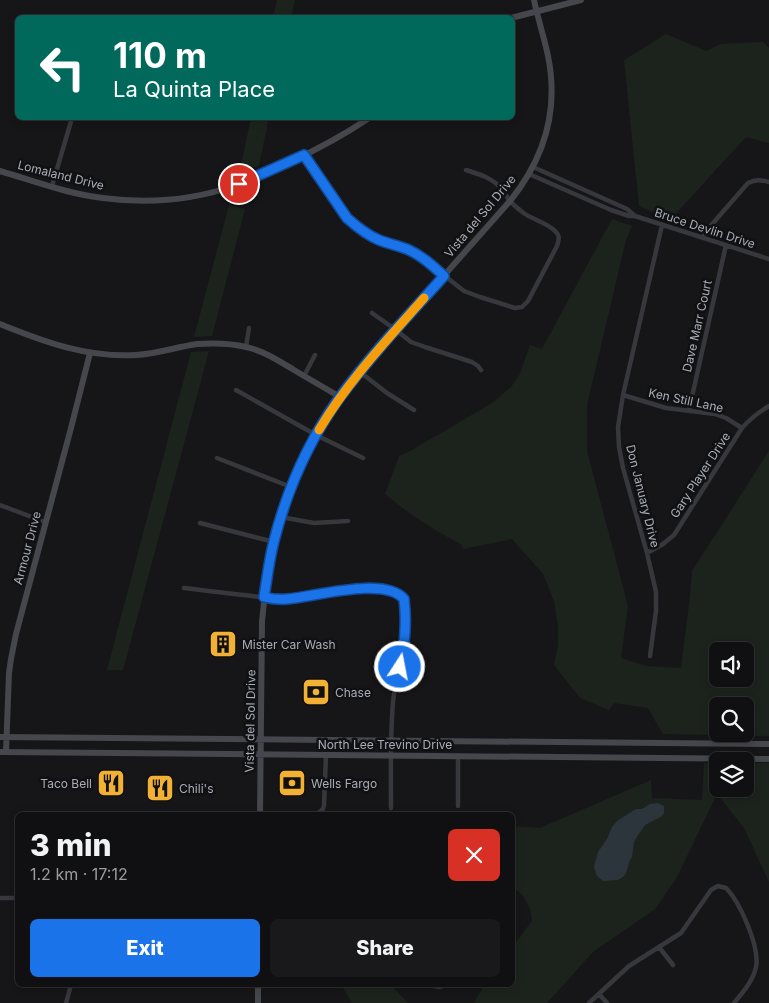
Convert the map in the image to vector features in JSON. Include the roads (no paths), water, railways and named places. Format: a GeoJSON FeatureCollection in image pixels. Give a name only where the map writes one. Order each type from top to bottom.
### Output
{"type":"FeatureCollection","features":[{"type":"Feature","properties":{"kind":"main road","name":"Vista del Sol Drive"},"geometry":{"type":"LineString","coordinates":[[260,812],[262,621],[264,597],[274,542],[291,487],[316,435],[340,397],[396,330],[510,201],[533,167],[546,133],[552,97],[548,56],[534,0]]}},
{"type":"Feature","properties":{"kind":"main road"},"geometry":{"type":"LineString","coordinates":[[515,17],[581,0]]}},
{"type":"Feature","properties":{"kind":"main road","name":"Lomaland Drive"},"geometry":{"type":"LineString","coordinates":[[0,171],[92,196],[157,201],[183,198],[206,194],[239,184],[337,139],[366,120]]}},
{"type":"Feature","properties":{"kind":"main road"},"geometry":{"type":"LineString","coordinates":[[0,324],[55,345],[90,353],[149,354],[196,344],[224,344],[246,347],[274,358],[340,397]]}},
{"type":"Feature","properties":{"kind":"main road","name":"Armour Drive"},"geometry":{"type":"LineString","coordinates":[[3,752],[11,659],[17,630],[90,353]]}},
{"type":"Feature","properties":{"kind":"main road","name":"North Lee Trevino Drive"},"geometry":{"type":"LineString","coordinates":[[4,737],[769,744]]}},
{"type":"Feature","properties":{"kind":"main road"},"geometry":{"type":"LineString","coordinates":[[122,738],[122,752]]}},
{"type":"Feature","properties":{"kind":"main road","name":"North Lee Trevino Drive"},"geometry":{"type":"LineString","coordinates":[[3,752],[769,759]]}},
{"type":"Feature","properties":{"kind":"main road"},"geometry":{"type":"LineString","coordinates":[[258,987],[258,1003]]}},
{"type":"Feature","properties":{"kind":"street"},"geometry":{"type":"LineString","coordinates":[[52,186],[71,120]]}},
{"type":"Feature","properties":{"kind":"street"},"geometry":{"type":"LineString","coordinates":[[304,155],[347,218],[372,236],[416,254],[464,291],[515,308],[522,307],[525,305],[557,246],[559,237],[552,228],[524,213],[492,181],[485,176],[466,170]]}},
{"type":"Feature","properties":{"kind":"street","name":"Bruce Devlin Drive"},"geometry":{"type":"LineString","coordinates":[[533,167],[627,209],[635,216]]}},
{"type":"Feature","properties":{"kind":"street","name":"Bruce Devlin Drive"},"geometry":{"type":"LineString","coordinates":[[529,174],[611,210],[769,259]]}},
{"type":"Feature","properties":{"kind":"street"},"geometry":{"type":"LineString","coordinates":[[702,237],[748,183],[753,180],[769,182]]}},
{"type":"Feature","properties":{"kind":"street","name":"Don January Drive"},"geometry":{"type":"LineString","coordinates":[[650,656],[657,603],[656,592],[623,468],[618,427],[623,395],[662,225]]}},
{"type":"Feature","properties":{"kind":"street","name":"Dave Marr Court"},"geometry":{"type":"LineString","coordinates":[[689,410],[726,245]]}},
{"type":"Feature","properties":{"kind":"street"},"geometry":{"type":"LineString","coordinates":[[372,313],[411,342],[472,362],[481,370]]}},
{"type":"Feature","properties":{"kind":"street"},"geometry":{"type":"LineString","coordinates":[[246,347],[249,328]]}},
{"type":"Feature","properties":{"kind":"street"},"geometry":{"type":"LineString","coordinates":[[304,376],[316,355]]}},
{"type":"Feature","properties":{"kind":"street"},"geometry":{"type":"LineString","coordinates":[[360,372],[387,393],[414,410]]}},
{"type":"Feature","properties":{"kind":"street"},"geometry":{"type":"LineString","coordinates":[[236,390],[316,435],[363,458]]}},
{"type":"Feature","properties":{"kind":"street","name":"Ken Still Lane"},"geometry":{"type":"LineString","coordinates":[[623,395],[666,408],[715,414],[726,418],[742,428]]}},
{"type":"Feature","properties":{"kind":"street","name":"Gary Player Drive"},"geometry":{"type":"LineString","coordinates":[[647,553],[663,544],[677,530],[742,428],[769,406]]}},
{"type":"Feature","properties":{"kind":"street"},"geometry":{"type":"LineString","coordinates":[[218,458],[291,487]]}},
{"type":"Feature","properties":{"kind":"street"},"geometry":{"type":"LineString","coordinates":[[0,505],[45,522]]}},
{"type":"Feature","properties":{"kind":"street"},"geometry":{"type":"LineString","coordinates":[[281,517],[314,523],[348,521]]}},
{"type":"Feature","properties":{"kind":"street"},"geometry":{"type":"LineString","coordinates":[[200,523],[274,542]]}},
{"type":"Feature","properties":{"kind":"street"},"geometry":{"type":"LineString","coordinates":[[184,588],[276,600],[370,589],[396,593],[404,599],[406,629],[395,689],[391,725],[391,808]]}},
{"type":"Feature","properties":{"kind":"street"},"geometry":{"type":"LineString","coordinates":[[320,812],[324,805],[326,755]]}},
{"type":"Feature","properties":{"kind":"street"},"geometry":{"type":"LineString","coordinates":[[458,756],[458,806]]}},
{"type":"Feature","properties":{"kind":"street"},"geometry":{"type":"LineString","coordinates":[[589,1003],[629,966],[685,929],[711,890],[718,886],[726,888],[737,905],[747,924],[756,950],[757,963],[753,976],[734,1003]]}},
{"type":"Feature","properties":{"kind":"street"},"geometry":{"type":"LineString","coordinates":[[0,898],[15,898]]}},
{"type":"Feature","properties":{"kind":"street"},"geometry":{"type":"LineString","coordinates":[[660,947],[673,965]]}},
{"type":"Feature","properties":{"kind":"street"},"geometry":{"type":"LineString","coordinates":[[66,1003],[70,987]]}},
{"type":"Feature","properties":{"kind":"street"},"geometry":{"type":"LineString","coordinates":[[599,994],[607,1003]]}},
{"type":"Feature","properties":{"kind":"place","name":"Mister Car Wash"},"geometry":{"type":"Point","coordinates":[223,644]}},
{"type":"Feature","properties":{"kind":"place","name":"Chase"},"geometry":{"type":"Point","coordinates":[316,692]}},
{"type":"Feature","properties":{"kind":"place","name":"Taco Bell"},"geometry":{"type":"Point","coordinates":[111,783]}},
{"type":"Feature","properties":{"kind":"place","name":"Wells Fargo"},"geometry":{"type":"Point","coordinates":[292,783]}},
{"type":"Feature","properties":{"kind":"place","name":"Chili's"},"geometry":{"type":"Point","coordinates":[160,788]}}]}
